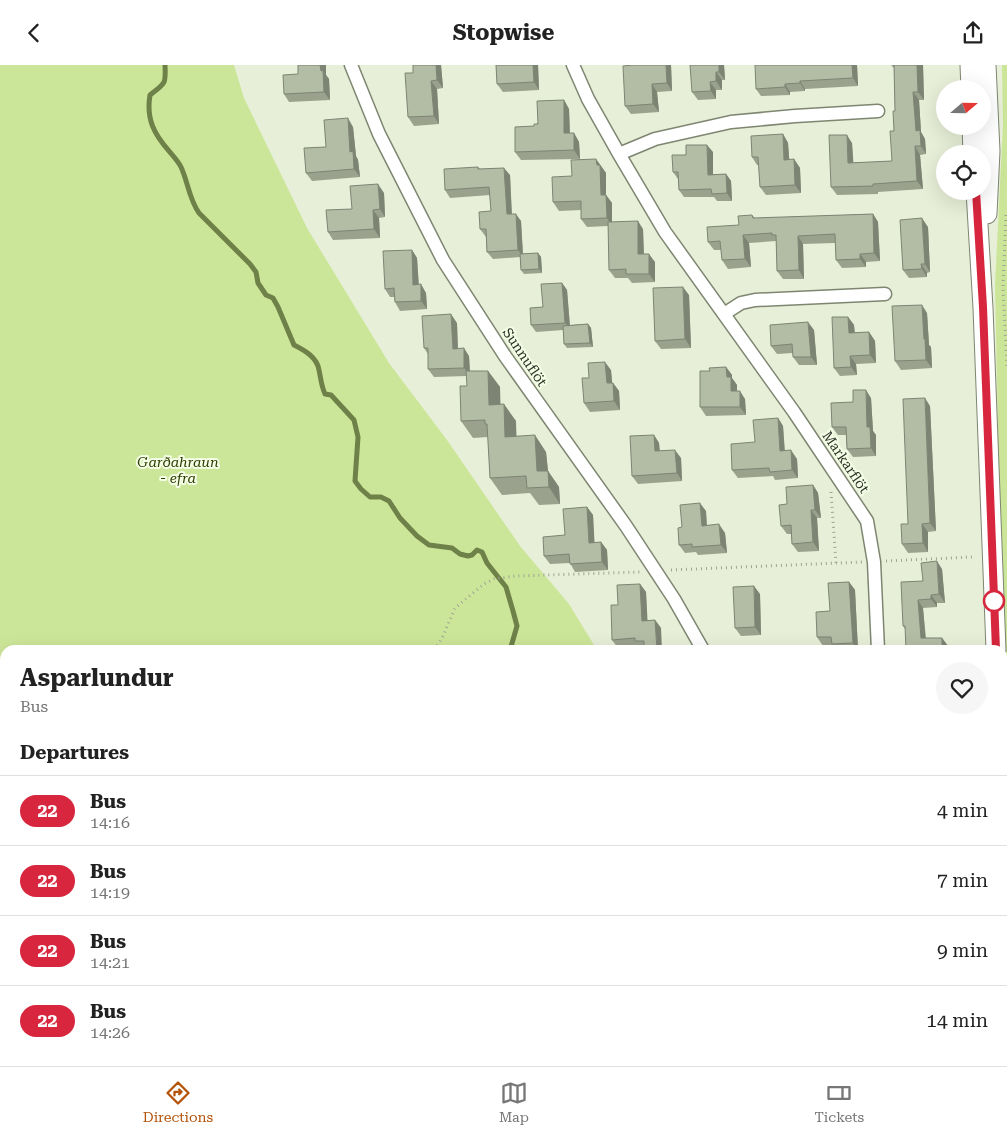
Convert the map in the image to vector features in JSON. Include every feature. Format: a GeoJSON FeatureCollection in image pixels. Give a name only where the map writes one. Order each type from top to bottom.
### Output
{"type":"FeatureCollection","features":[{"type":"Feature","properties":{"kind":"main road"},"geometry":{"type":"LineString","coordinates":[[970,65],[971,80]]}},
{"type":"Feature","properties":{"kind":"main road"},"geometry":{"type":"LineString","coordinates":[[983,307],[990,151],[986,65]]}},
{"type":"Feature","properties":{"kind":"main road"},"geometry":{"type":"LineString","coordinates":[[977,200],[983,307],[996,645]]}},
{"type":"Feature","properties":{"kind":"street","name":"Sunnuflöt"},"geometry":{"type":"LineString","coordinates":[[351,65],[379,134],[443,259],[505,356],[656,571],[700,645]]}},
{"type":"Feature","properties":{"kind":"street","name":"Markarflöt"},"geometry":{"type":"LineString","coordinates":[[573,65],[588,99],[665,232],[794,412],[867,521],[874,561],[878,645]]}},
{"type":"Feature","properties":{"kind":"street"},"geometry":{"type":"LineString","coordinates":[[619,154],[655,139],[731,122],[878,111]]}},
{"type":"Feature","properties":{"kind":"street"},"geometry":{"type":"LineString","coordinates":[[724,314],[741,303],[755,300],[884,294]]}},
{"type":"Feature","properties":{"kind":"path"},"geometry":{"type":"LineString","coordinates":[[1006,213],[1003,288],[1007,366]]}},
{"type":"Feature","properties":{"kind":"path"},"geometry":{"type":"LineString","coordinates":[[829,464],[836,563]]}},
{"type":"Feature","properties":{"kind":"path"},"geometry":{"type":"LineString","coordinates":[[438,645],[454,608],[484,584],[494,579],[515,576],[972,557]]}},
{"type":"Feature","properties":{"kind":"green space","name":"Garðahraun - efra"},"geometry":{"type":"Polygon","coordinates":[[[0,65],[234,65],[244,98],[307,228],[389,363],[447,440],[520,546],[569,604],[594,645],[0,645],[0,65]]]}},
{"type":"Feature","properties":{"kind":"green space"},"geometry":{"type":"Polygon","coordinates":[[[1002,65],[1007,65],[1007,645],[1005,645],[1000,528],[995,285],[1003,125],[1002,65]]]}},
{"type":"Feature","properties":{"kind":"building"},"geometry":{"type":"Polygon","coordinates":[[[298,65],[320,65],[321,71],[323,70],[324,92],[284,94],[283,75],[298,74],[298,65]]]}},
{"type":"Feature","properties":{"kind":"building"},"geometry":{"type":"Polygon","coordinates":[[[413,65],[436,65],[437,80],[431,81],[434,116],[408,117],[405,73],[413,73],[413,65]]]}},
{"type":"Feature","properties":{"kind":"building"},"geometry":{"type":"Polygon","coordinates":[[[496,65],[533,65],[534,82],[497,84],[496,65]]]}},
{"type":"Feature","properties":{"kind":"building"},"geometry":{"type":"Polygon","coordinates":[[[666,65],[667,83],[652,84],[653,104],[625,106],[623,66],[666,65]]]}},
{"type":"Feature","properties":{"kind":"building"},"geometry":{"type":"Polygon","coordinates":[[[690,65],[719,65],[719,72],[716,72],[716,81],[710,82],[711,91],[692,92],[690,65]]]}},
{"type":"Feature","properties":{"kind":"building"},"geometry":{"type":"Polygon","coordinates":[[[755,65],[852,65],[853,78],[800,81],[800,83],[785,84],[785,87],[756,89],[755,65]]]}},
{"type":"Feature","properties":{"kind":"building"},"geometry":{"type":"Polygon","coordinates":[[[894,65],[917,65],[918,92],[913,92],[916,131],[920,130],[921,146],[915,146],[917,181],[873,184],[873,186],[831,187],[829,135],[847,135],[848,163],[892,161],[890,131],[894,131],[894,65]]]}},
{"type":"Feature","properties":{"kind":"building"},"geometry":{"type":"Polygon","coordinates":[[[564,100],[564,133],[574,133],[574,150],[515,152],[515,127],[538,124],[537,101],[564,100]]]}},
{"type":"Feature","properties":{"kind":"building"},"geometry":{"type":"Polygon","coordinates":[[[348,118],[350,152],[353,151],[354,169],[306,173],[304,148],[326,147],[324,120],[348,118]]]}},
{"type":"Feature","properties":{"kind":"building"},"geometry":{"type":"Polygon","coordinates":[[[783,134],[784,160],[794,159],[795,185],[760,187],[758,157],[752,157],[751,136],[783,134]]]}},
{"type":"Feature","properties":{"kind":"building"},"geometry":{"type":"Polygon","coordinates":[[[686,145],[707,145],[708,175],[726,174],[727,193],[712,194],[711,189],[679,190],[678,172],[673,172],[672,155],[686,155],[686,145]]]}},
{"type":"Feature","properties":{"kind":"building"},"geometry":{"type":"Polygon","coordinates":[[[596,159],[597,165],[600,165],[601,195],[606,195],[607,218],[581,219],[581,201],[553,202],[552,177],[572,176],[571,160],[596,159]]]}},
{"type":"Feature","properties":{"kind":"building"},"geometry":{"type":"Polygon","coordinates":[[[478,167],[478,169],[504,168],[507,214],[516,214],[518,250],[487,252],[486,229],[480,229],[479,212],[491,211],[489,187],[445,190],[444,169],[478,167]]]}},
{"type":"Feature","properties":{"kind":"building"},"geometry":{"type":"Polygon","coordinates":[[[378,184],[380,209],[373,210],[374,229],[328,232],[326,210],[352,209],[350,186],[378,184]]]}},
{"type":"Feature","properties":{"kind":"building"},"geometry":{"type":"Polygon","coordinates":[[[873,214],[874,253],[860,254],[860,259],[836,260],[835,234],[798,236],[799,270],[777,271],[776,235],[772,235],[772,233],[743,235],[745,259],[722,260],[720,241],[708,242],[707,227],[739,225],[738,216],[752,215],[753,218],[873,214]]]}},
{"type":"Feature","properties":{"kind":"building"},"geometry":{"type":"Polygon","coordinates":[[[922,218],[925,264],[921,264],[922,269],[903,270],[900,220],[922,218]]]}},
{"type":"Feature","properties":{"kind":"building"},"geometry":{"type":"Polygon","coordinates":[[[638,221],[638,254],[649,254],[649,274],[626,274],[626,269],[609,270],[608,222],[638,221]]]}},
{"type":"Feature","properties":{"kind":"building"},"geometry":{"type":"Polygon","coordinates":[[[412,250],[413,285],[421,284],[421,301],[395,302],[394,288],[385,289],[383,251],[412,250]]]}},
{"type":"Feature","properties":{"kind":"building"},"geometry":{"type":"Polygon","coordinates":[[[538,253],[539,269],[521,270],[520,254],[538,253]]]}},
{"type":"Feature","properties":{"kind":"building"},"geometry":{"type":"Polygon","coordinates":[[[562,283],[565,323],[531,325],[530,308],[543,307],[541,284],[562,283]]]}},
{"type":"Feature","properties":{"kind":"building"},"geometry":{"type":"Polygon","coordinates":[[[683,287],[685,339],[655,341],[653,288],[683,287]]]}},
{"type":"Feature","properties":{"kind":"building"},"geometry":{"type":"Polygon","coordinates":[[[922,305],[926,360],[895,361],[892,306],[922,305]]]}},
{"type":"Feature","properties":{"kind":"building"},"geometry":{"type":"Polygon","coordinates":[[[451,314],[453,349],[464,348],[464,368],[428,369],[428,348],[424,348],[422,316],[451,314]]]}},
{"type":"Feature","properties":{"kind":"building"},"geometry":{"type":"Polygon","coordinates":[[[832,317],[848,317],[849,333],[869,332],[870,355],[850,356],[851,367],[834,368],[832,317]]]}},
{"type":"Feature","properties":{"kind":"building"},"geometry":{"type":"Polygon","coordinates":[[[808,322],[811,357],[793,357],[792,344],[771,346],[770,325],[808,322]]]}},
{"type":"Feature","properties":{"kind":"building"},"geometry":{"type":"Polygon","coordinates":[[[588,324],[590,343],[564,344],[563,326],[588,324]]]}},
{"type":"Feature","properties":{"kind":"building"},"geometry":{"type":"Polygon","coordinates":[[[605,362],[607,383],[613,383],[614,401],[584,403],[582,378],[589,378],[588,363],[605,362]]]}},
{"type":"Feature","properties":{"kind":"building"},"geometry":{"type":"Polygon","coordinates":[[[726,367],[727,377],[731,377],[731,391],[740,391],[740,407],[700,407],[700,371],[710,371],[709,368],[726,367]]]}},
{"type":"Feature","properties":{"kind":"building"},"geometry":{"type":"Polygon","coordinates":[[[466,371],[488,371],[489,405],[504,404],[505,437],[535,435],[537,471],[548,471],[549,487],[527,488],[526,476],[490,478],[487,424],[485,424],[485,420],[461,421],[460,386],[467,386],[466,371]]]}},
{"type":"Feature","properties":{"kind":"building"},"geometry":{"type":"Polygon","coordinates":[[[853,390],[866,390],[867,427],[870,427],[871,448],[847,449],[846,427],[832,427],[831,403],[853,402],[853,390]]]}},
{"type":"Feature","properties":{"kind":"building"},"geometry":{"type":"Polygon","coordinates":[[[925,398],[930,523],[922,524],[923,543],[902,544],[901,524],[908,524],[903,399],[925,398]]]}},
{"type":"Feature","properties":{"kind":"building"},"geometry":{"type":"Polygon","coordinates":[[[778,418],[780,451],[791,450],[792,470],[770,472],[769,468],[732,470],[731,444],[755,442],[753,420],[778,418]]]}},
{"type":"Feature","properties":{"kind":"building"},"geometry":{"type":"Polygon","coordinates":[[[654,435],[655,451],[675,450],[677,473],[632,476],[630,436],[654,435]]]}},
{"type":"Feature","properties":{"kind":"building"},"geometry":{"type":"Polygon","coordinates":[[[813,485],[815,510],[811,510],[813,542],[792,544],[791,525],[781,526],[779,505],[787,504],[786,487],[813,485]]]}},
{"type":"Feature","properties":{"kind":"building"},"geometry":{"type":"Polygon","coordinates":[[[700,503],[702,526],[719,524],[721,545],[692,547],[692,544],[679,545],[678,528],[682,527],[680,505],[700,503]]]}},
{"type":"Feature","properties":{"kind":"building"},"geometry":{"type":"Polygon","coordinates":[[[587,507],[589,543],[601,542],[602,562],[570,564],[569,554],[544,556],[543,537],[565,535],[563,509],[587,507]]]}},
{"type":"Feature","properties":{"kind":"building"},"geometry":{"type":"Polygon","coordinates":[[[937,561],[939,594],[931,595],[931,599],[918,600],[921,638],[942,638],[942,645],[906,645],[901,582],[923,581],[921,563],[937,561]]]}},
{"type":"Feature","properties":{"kind":"building"},"geometry":{"type":"Polygon","coordinates":[[[849,582],[853,643],[832,644],[831,637],[817,637],[816,612],[830,611],[828,583],[849,582]]]}},
{"type":"Feature","properties":{"kind":"building"},"geometry":{"type":"Polygon","coordinates":[[[640,584],[642,621],[655,620],[657,645],[644,645],[644,641],[635,641],[635,638],[612,640],[611,605],[618,605],[617,585],[640,584]]]}},
{"type":"Feature","properties":{"kind":"building"},"geometry":{"type":"Polygon","coordinates":[[[754,586],[755,627],[735,628],[733,587],[754,586]]]}},
{"type":"Feature","properties":{"kind":"waterway"},"geometry":{"type":"LineString","coordinates":[[165,65],[164,83],[150,95],[149,111],[152,126],[181,167],[193,202],[199,213],[256,272],[258,283],[266,295],[273,298],[278,307],[294,345],[316,361],[325,394],[331,395],[354,420],[358,437],[355,481],[370,497],[381,497],[389,501],[400,518],[417,536],[429,545],[452,548],[460,554],[468,556],[477,550],[482,552],[487,563],[506,587],[517,626],[511,645]]}},
{"type":"Feature","properties":{"kind":"bus line","name":"22"},"geometry":{"type":"LineString","coordinates":[[977,200],[983,307],[996,645]]}}]}
